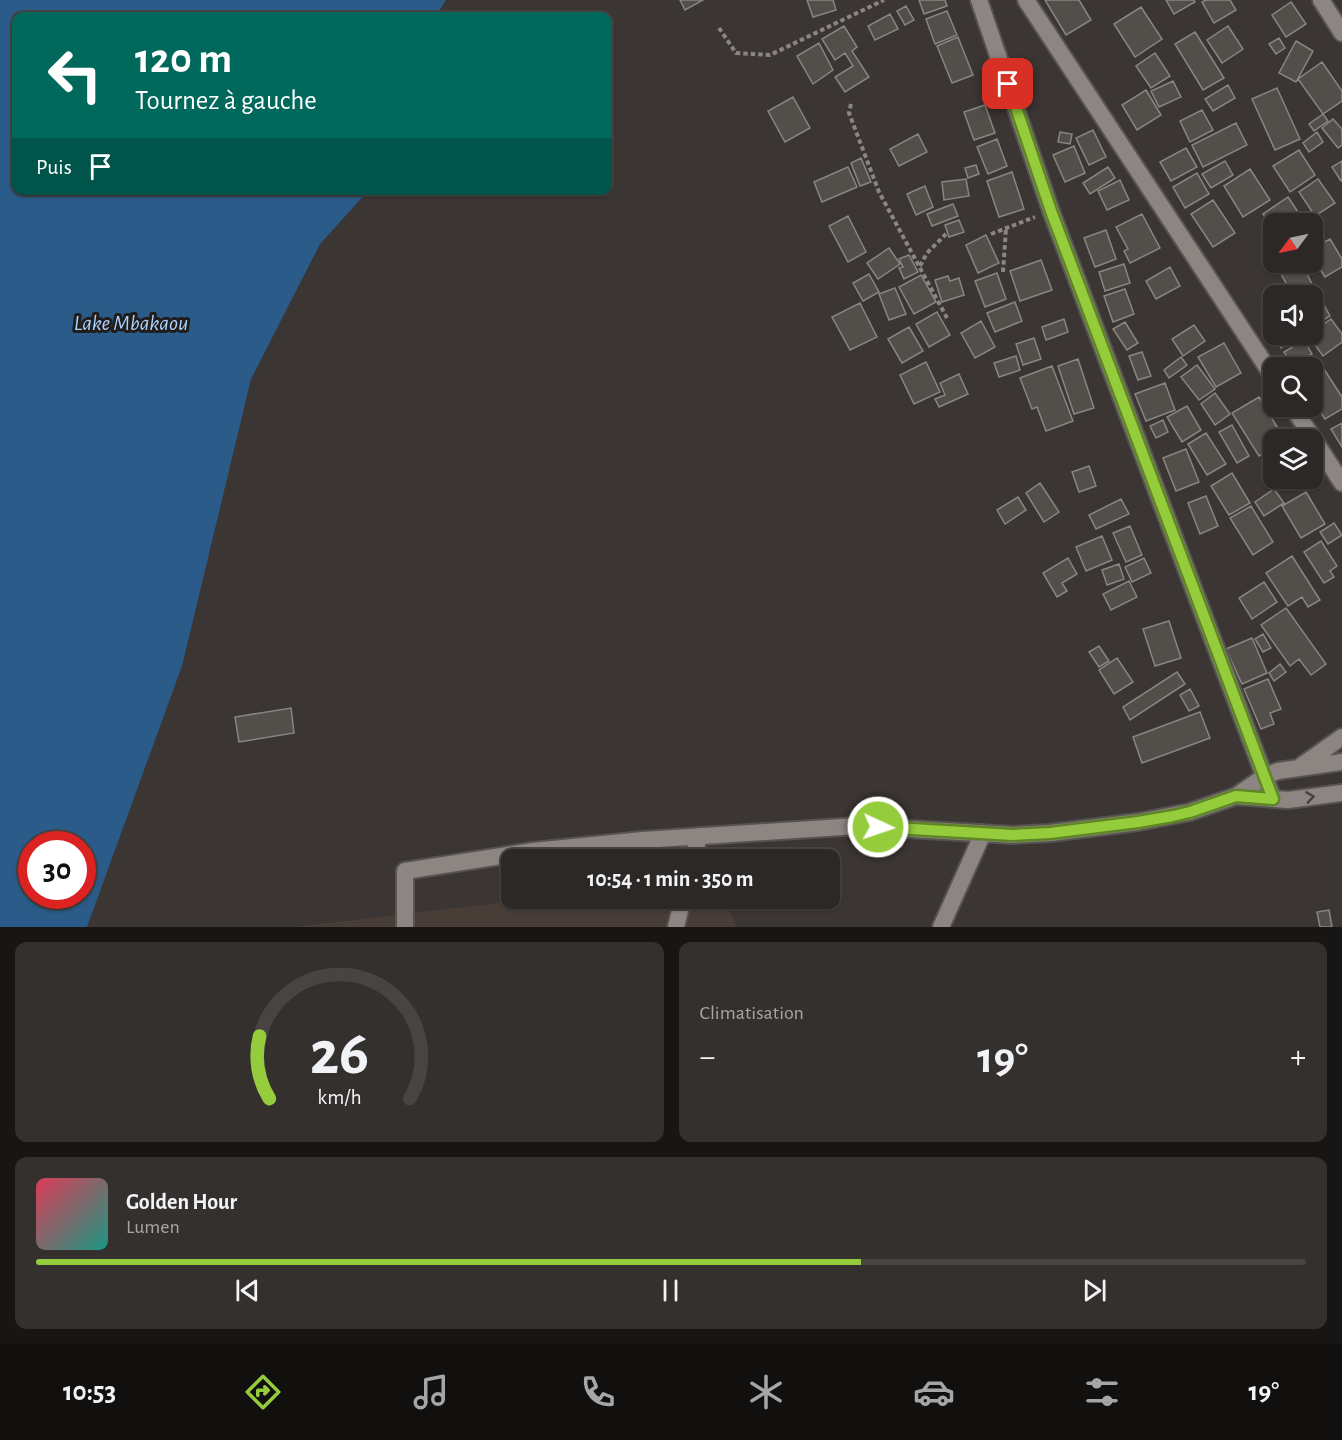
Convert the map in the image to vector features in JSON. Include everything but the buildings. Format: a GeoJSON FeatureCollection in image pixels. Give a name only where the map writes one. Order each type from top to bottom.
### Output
{"type":"FeatureCollection","features":[{"type":"Feature","properties":{"kind":"street"},"geometry":{"type":"LineString","coordinates":[[979,0],[1051,211],[1273,799]]}},
{"type":"Feature","properties":{"kind":"street"},"geometry":{"type":"LineString","coordinates":[[1026,0],[1263,361]]}},
{"type":"Feature","properties":{"kind":"street"},"geometry":{"type":"LineString","coordinates":[[1321,0],[1342,33]]}},
{"type":"Feature","properties":{"kind":"street"},"geometry":{"type":"LineString","coordinates":[[1299,417],[1342,483]]}},
{"type":"Feature","properties":{"kind":"street"},"geometry":{"type":"LineString","coordinates":[[1298,768],[1342,737]]}},
{"type":"Feature","properties":{"kind":"street"},"geometry":{"type":"LineString","coordinates":[[405,927],[405,871],[533,851],[643,840],[857,826],[1013,835],[1050,833],[1138,822],[1190,812],[1236,796],[1265,776],[1278,771],[1342,762]]}},
{"type":"Feature","properties":{"kind":"street"},"geometry":{"type":"LineString","coordinates":[[1236,796],[1288,800],[1342,793]]}},
{"type":"Feature","properties":{"kind":"street"},"geometry":{"type":"LineString","coordinates":[[941,927],[983,833]]}},
{"type":"Feature","properties":{"kind":"street"},"geometry":{"type":"LineString","coordinates":[[696,849],[699,836]]}},
{"type":"Feature","properties":{"kind":"street"},"geometry":{"type":"LineString","coordinates":[[676,927],[680,909]]}},
{"type":"Feature","properties":{"kind":"path"},"geometry":{"type":"LineString","coordinates":[[719,28],[736,53],[770,55],[884,0]]}},
{"type":"Feature","properties":{"kind":"path"},"geometry":{"type":"LineString","coordinates":[[851,104],[849,112],[879,192],[947,318]]}},
{"type":"Feature","properties":{"kind":"path"},"geometry":{"type":"LineString","coordinates":[[991,234],[1051,211]]}},
{"type":"Feature","properties":{"kind":"path"},"geometry":{"type":"LineString","coordinates":[[1003,272],[1006,228]]}},
{"type":"Feature","properties":{"kind":"path"},"geometry":{"type":"LineString","coordinates":[[919,267],[927,253],[946,234]]}},
{"type":"Feature","properties":{"kind":"shaded area"},"geometry":{"type":"Polygon","coordinates":[[[501,902],[501,909],[729,909],[737,927],[294,927],[501,902]]]}},
{"type":"Feature","properties":{"kind":"water","name":"Lake Mbakaou"},"geometry":{"type":"Polygon","coordinates":[[[0,0],[446,0],[438,12],[12,12],[12,195],[364,195],[320,244],[251,379],[182,666],[96,902],[96,831],[18,831],[18,909],[94,909],[87,927],[0,927],[0,0]]]}},
{"type":"Feature","properties":{"kind":"route"},"geometry":{"type":"LineString","coordinates":[[878,827],[1013,835],[1050,833],[1173,816],[1236,796],[1273,799],[1051,211],[1008,84]]}}]}
